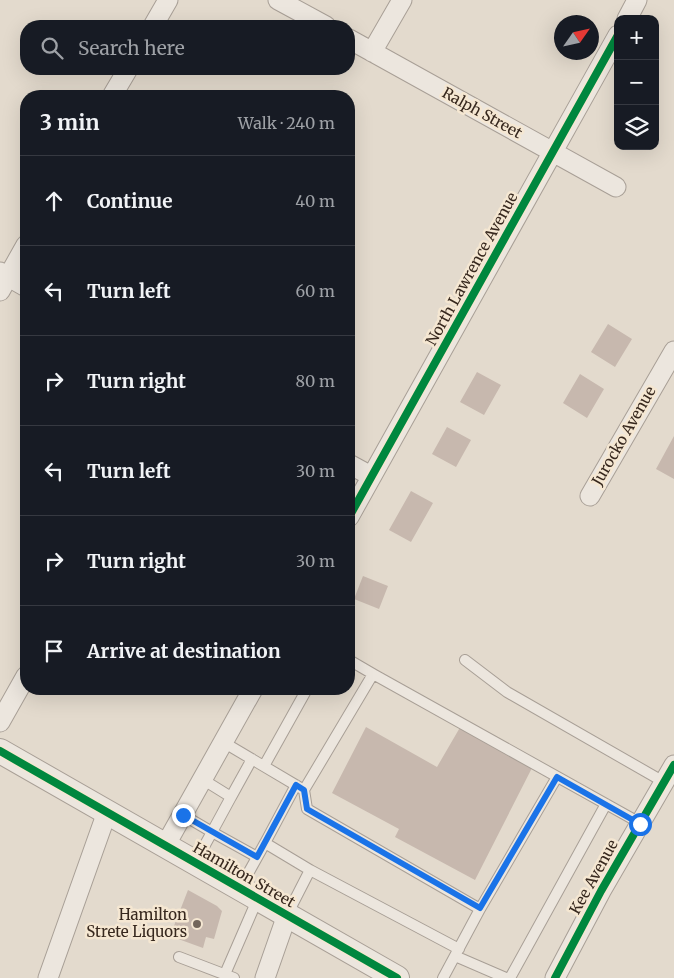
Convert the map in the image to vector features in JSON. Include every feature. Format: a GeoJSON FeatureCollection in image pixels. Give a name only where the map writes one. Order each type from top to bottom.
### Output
{"type":"FeatureCollection","features":[{"type":"Feature","properties":{"kind":"street"},"geometry":{"type":"LineString","coordinates":[[156,20],[168,0]]}},
{"type":"Feature","properties":{"kind":"street"},"geometry":{"type":"LineString","coordinates":[[278,0],[315,20]]}},
{"type":"Feature","properties":{"kind":"street"},"geometry":{"type":"LineString","coordinates":[[372,52],[402,0]]}},
{"type":"Feature","properties":{"kind":"street"},"geometry":{"type":"LineString","coordinates":[[629,15],[637,0]]}},
{"type":"Feature","properties":{"kind":"street","name":"Ralph Street"},"geometry":{"type":"LineString","coordinates":[[355,42],[616,187]]}},
{"type":"Feature","properties":{"kind":"street","name":"North Lawrence Avenue"},"geometry":{"type":"LineString","coordinates":[[355,506],[614,42]]}},
{"type":"Feature","properties":{"kind":"street"},"geometry":{"type":"LineString","coordinates":[[116,90],[124,75]]}},
{"type":"Feature","properties":{"kind":"street"},"geometry":{"type":"LineString","coordinates":[[20,254],[3,280],[20,285]]}},
{"type":"Feature","properties":{"kind":"street","name":"Jurocko Avenue"},"geometry":{"type":"LineString","coordinates":[[590,496],[674,351]]}},
{"type":"Feature","properties":{"kind":"street"},"geometry":{"type":"LineString","coordinates":[[355,467],[372,476]]}},
{"type":"Feature","properties":{"kind":"street"},"geometry":{"type":"LineString","coordinates":[[0,722],[20,687]]}},
{"type":"Feature","properties":{"kind":"street"},"geometry":{"type":"LineString","coordinates":[[165,846],[250,695]]}},
{"type":"Feature","properties":{"kind":"street","name":"Hamilton Street"},"geometry":{"type":"LineString","coordinates":[[0,751],[397,978]]}},
{"type":"Feature","properties":{"kind":"street","name":"Kee Avenue"},"geometry":{"type":"LineString","coordinates":[[555,978],[601,891],[674,765]]}},
{"type":"Feature","properties":{"kind":"street"},"geometry":{"type":"LineString","coordinates":[[48,978],[107,812]]}},
{"type":"Feature","properties":{"kind":"street"},"geometry":{"type":"LineString","coordinates":[[265,978],[287,915]]}},
{"type":"Feature","properties":{"kind":"lane"},"geometry":{"type":"LineString","coordinates":[[465,660],[507,692],[664,782]]}},
{"type":"Feature","properties":{"kind":"lane"},"geometry":{"type":"LineString","coordinates":[[355,664],[640,824]]}},
{"type":"Feature","properties":{"kind":"lane"},"geometry":{"type":"LineString","coordinates":[[179,957],[230,976],[257,857],[372,674]]}},
{"type":"Feature","properties":{"kind":"lane"},"geometry":{"type":"LineString","coordinates":[[264,766],[305,695]]}},
{"type":"Feature","properties":{"kind":"lane"},"geometry":{"type":"LineString","coordinates":[[223,742],[300,787],[307,809],[480,908]]}},
{"type":"Feature","properties":{"kind":"lane"},"geometry":{"type":"LineString","coordinates":[[195,863],[252,759]]}},
{"type":"Feature","properties":{"kind":"lane"},"geometry":{"type":"LineString","coordinates":[[443,978],[480,908],[557,777]]}},
{"type":"Feature","properties":{"kind":"lane"},"geometry":{"type":"LineString","coordinates":[[202,779],[231,797]]}},
{"type":"Feature","properties":{"kind":"lane"},"geometry":{"type":"LineString","coordinates":[[510,978],[606,804]]}},
{"type":"Feature","properties":{"kind":"lane"},"geometry":{"type":"LineString","coordinates":[[183,815],[257,857]]}},
{"type":"Feature","properties":{"kind":"lane"},"geometry":{"type":"LineString","coordinates":[[265,844],[457,953],[506,978]]}},
{"type":"Feature","properties":{"kind":"lane"},"geometry":{"type":"LineString","coordinates":[[287,915],[310,870]]}},
{"type":"Feature","properties":{"kind":"building"},"geometry":{"type":"Polygon","coordinates":[[[608,324],[632,339],[615,367],[591,352],[608,324]]]}},
{"type":"Feature","properties":{"kind":"building"},"geometry":{"type":"Polygon","coordinates":[[[477,372],[501,385],[484,415],[460,402],[477,372]]]}},
{"type":"Feature","properties":{"kind":"building"},"geometry":{"type":"Polygon","coordinates":[[[580,374],[604,389],[587,418],[563,403],[580,374]]]}},
{"type":"Feature","properties":{"kind":"building"},"geometry":{"type":"Polygon","coordinates":[[[447,427],[471,440],[456,467],[432,454],[447,427]]]}},
{"type":"Feature","properties":{"kind":"building"},"geometry":{"type":"Polygon","coordinates":[[[674,436],[674,479],[656,469],[674,436]]]}},
{"type":"Feature","properties":{"kind":"building"},"geometry":{"type":"Polygon","coordinates":[[[411,491],[433,503],[411,542],[389,530],[411,491]]]}},
{"type":"Feature","properties":{"kind":"building"},"geometry":{"type":"Polygon","coordinates":[[[363,576],[388,586],[379,609],[355,599],[363,576]]]}},
{"type":"Feature","properties":{"kind":"building"},"geometry":{"type":"Polygon","coordinates":[[[462,724],[534,764],[475,880],[395,837],[399,829],[332,793],[366,727],[437,767],[462,724]]]}},
{"type":"Feature","properties":{"kind":"building","name":"Hamilton Strete Liquors"},"geometry":{"type":"Polygon","coordinates":[[[188,890],[217,906],[222,911],[214,939],[206,937],[203,948],[170,936],[188,890]]]}},
{"type":"Feature","properties":{"kind":"cycle path"},"geometry":{"type":"LineString","coordinates":[[355,506],[614,42]]}},
{"type":"Feature","properties":{"kind":"cycle path"},"geometry":{"type":"LineString","coordinates":[[0,751],[397,978]]}},
{"type":"Feature","properties":{"kind":"cycle path"},"geometry":{"type":"LineString","coordinates":[[555,978],[601,891],[674,765]]}},
{"type":"Feature","properties":{"kind":"place","name":"Hamilton Strete Liquors"},"geometry":{"type":"Point","coordinates":[197,924]}},
{"type":"Feature","properties":{"kind":"route"},"geometry":{"type":"LineString","coordinates":[[183,815],[257,857],[296,785],[304,790],[307,809],[480,908],[557,777],[640,824]]}}]}
